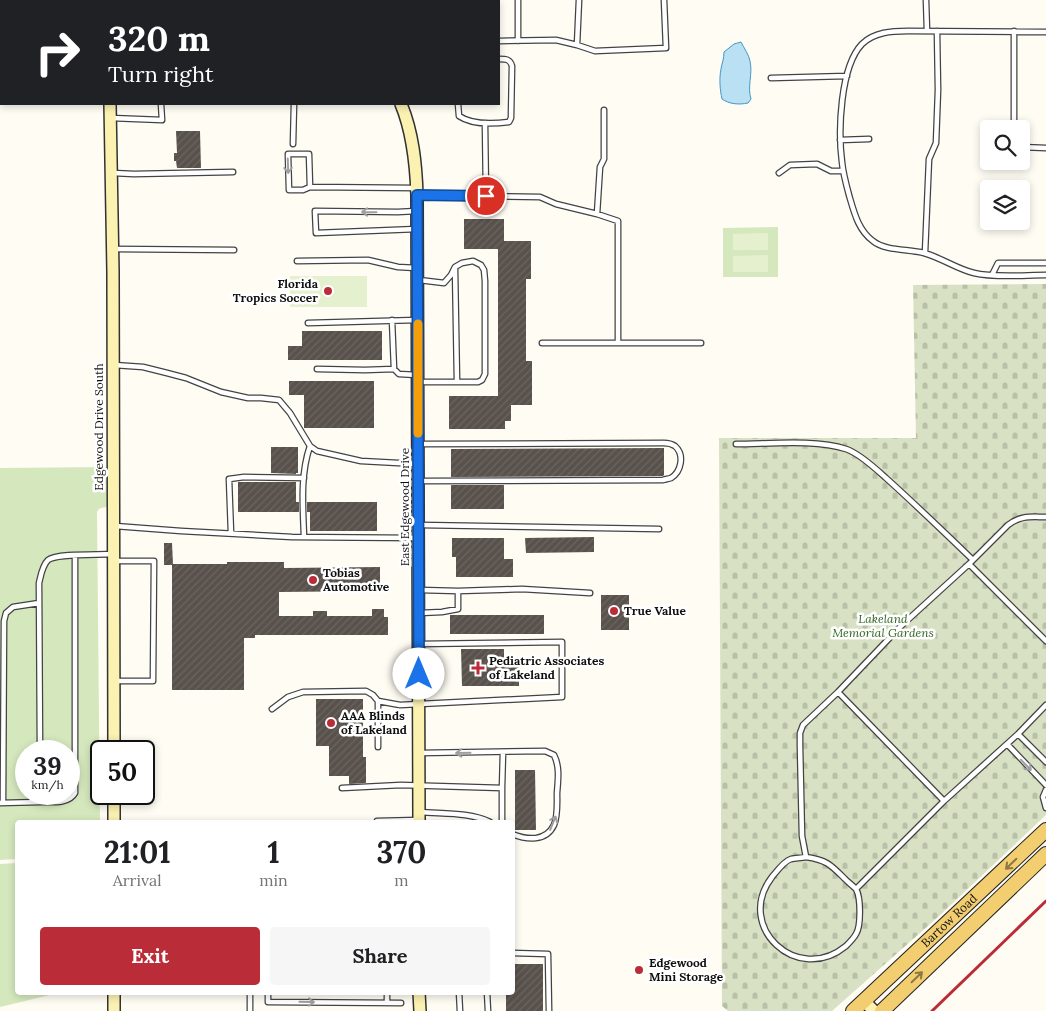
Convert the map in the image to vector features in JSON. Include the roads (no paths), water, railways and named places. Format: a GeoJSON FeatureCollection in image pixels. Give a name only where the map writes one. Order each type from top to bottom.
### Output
{"type":"FeatureCollection","features":[{"type":"Feature","properties":{"kind":"main road","name":"Edgewood Drive South"},"geometry":{"type":"LineString","coordinates":[[110,105],[113,248],[114,740]]}},
{"type":"Feature","properties":{"kind":"main road","name":"East Edgewood Drive"},"geometry":{"type":"LineString","coordinates":[[401,105],[412,136],[418,211],[419,818]]}},
{"type":"Feature","properties":{"kind":"main road"},"geometry":{"type":"LineString","coordinates":[[114,805],[114,820]]}},
{"type":"Feature","properties":{"kind":"main road","name":"Bartow Road"},"geometry":{"type":"LineString","coordinates":[[853,1011],[1046,830]]}},
{"type":"Feature","properties":{"kind":"main road","name":"Bartow Road"},"geometry":{"type":"LineString","coordinates":[[882,1011],[1046,854]]}},
{"type":"Feature","properties":{"kind":"main road"},"geometry":{"type":"LineString","coordinates":[[114,995],[114,1011]]}},
{"type":"Feature","properties":{"kind":"main road"},"geometry":{"type":"LineString","coordinates":[[420,995],[420,1011]]}},
{"type":"Feature","properties":{"kind":"main road"},"geometry":{"type":"LineString","coordinates":[[864,1001],[874,1011]]}},
{"type":"Feature","properties":{"kind":"lane"},"geometry":{"type":"LineString","coordinates":[[518,0],[518,41]]}},
{"type":"Feature","properties":{"kind":"lane"},"geometry":{"type":"LineString","coordinates":[[578,45],[579,0]]}},
{"type":"Feature","properties":{"kind":"lane"},"geometry":{"type":"LineString","coordinates":[[500,41],[556,40],[595,51],[666,48],[664,0]]}},
{"type":"Feature","properties":{"kind":"lane"},"geometry":{"type":"LineString","coordinates":[[926,0],[927,31]]}},
{"type":"Feature","properties":{"kind":"lane"},"geometry":{"type":"LineString","coordinates":[[1046,32],[893,31],[878,34],[862,44],[851,60],[842,99],[840,140],[842,162],[854,213],[862,231],[874,242],[886,247],[925,253],[974,273],[1046,275]]}},
{"type":"Feature","properties":{"kind":"lane"},"geometry":{"type":"LineString","coordinates":[[925,253],[929,159],[936,143],[938,90],[936,31]]}},
{"type":"Feature","properties":{"kind":"lane"},"geometry":{"type":"LineString","coordinates":[[1014,31],[1014,120]]}},
{"type":"Feature","properties":{"kind":"lane"},"geometry":{"type":"LineString","coordinates":[[458,105],[459,116],[462,118],[485,123],[508,122],[511,118],[512,66],[506,59],[500,59]]}},
{"type":"Feature","properties":{"kind":"lane"},"geometry":{"type":"LineString","coordinates":[[771,78],[847,76]]}},
{"type":"Feature","properties":{"kind":"lane"},"geometry":{"type":"LineString","coordinates":[[110,118],[162,120],[161,105]]}},
{"type":"Feature","properties":{"kind":"lane"},"geometry":{"type":"LineString","coordinates":[[293,144],[294,105]]}},
{"type":"Feature","properties":{"kind":"lane"},"geometry":{"type":"LineString","coordinates":[[596,214],[600,167],[604,159],[604,110]]}},
{"type":"Feature","properties":{"kind":"lane"},"geometry":{"type":"LineString","coordinates":[[485,123],[486,196]]}},
{"type":"Feature","properties":{"kind":"lane"},"geometry":{"type":"LineString","coordinates":[[840,140],[870,139]]}},
{"type":"Feature","properties":{"kind":"lane"},"geometry":{"type":"LineString","coordinates":[[1030,147],[1046,148]]}},
{"type":"Feature","properties":{"kind":"lane"},"geometry":{"type":"LineString","coordinates":[[310,187],[309,154],[288,154],[289,190],[303,190],[310,187],[540,197],[556,204],[618,221],[618,343]]}},
{"type":"Feature","properties":{"kind":"lane"},"geometry":{"type":"LineString","coordinates":[[779,173],[790,165],[817,164],[831,171],[844,171]]}},
{"type":"Feature","properties":{"kind":"lane"},"geometry":{"type":"LineString","coordinates":[[112,173],[233,172]]}},
{"type":"Feature","properties":{"kind":"lane"},"geometry":{"type":"LineString","coordinates":[[418,211],[315,211],[316,234],[418,229]]}},
{"type":"Feature","properties":{"kind":"lane"},"geometry":{"type":"LineString","coordinates":[[113,248],[234,250]]}},
{"type":"Feature","properties":{"kind":"lane"},"geometry":{"type":"LineString","coordinates":[[297,261],[368,260],[398,268],[418,268]]}},
{"type":"Feature","properties":{"kind":"lane"},"geometry":{"type":"LineString","coordinates":[[392,320],[394,368],[399,374],[418,379],[457,382],[478,382],[482,380],[485,374],[485,281],[484,270],[481,265],[473,261],[462,263],[455,267],[444,283],[418,280]]}},
{"type":"Feature","properties":{"kind":"lane"},"geometry":{"type":"LineString","coordinates":[[992,275],[998,263],[1046,263]]}},
{"type":"Feature","properties":{"kind":"lane"},"geometry":{"type":"LineString","coordinates":[[455,267],[457,382]]}},
{"type":"Feature","properties":{"kind":"lane"},"geometry":{"type":"LineString","coordinates":[[308,323],[418,320]]}},
{"type":"Feature","properties":{"kind":"lane"},"geometry":{"type":"LineString","coordinates":[[542,343],[701,343]]}},
{"type":"Feature","properties":{"kind":"lane"},"geometry":{"type":"LineString","coordinates":[[113,365],[143,367],[186,378],[221,392],[248,398],[278,400],[290,413],[310,446],[317,451],[361,461],[418,464]]}},
{"type":"Feature","properties":{"kind":"lane"},"geometry":{"type":"LineString","coordinates":[[317,369],[365,370],[394,368]]}},
{"type":"Feature","properties":{"kind":"lane"},"geometry":{"type":"LineString","coordinates":[[418,444],[664,443],[676,447],[680,452],[681,461],[678,471],[671,477],[663,480],[418,481]]}},
{"type":"Feature","properties":{"kind":"lane"},"geometry":{"type":"LineString","coordinates":[[736,444],[811,443],[849,449],[871,465],[905,495],[1046,641]]}},
{"type":"Feature","properties":{"kind":"lane"},"geometry":{"type":"LineString","coordinates":[[304,537],[305,460],[310,446]]}},
{"type":"Feature","properties":{"kind":"lane"},"geometry":{"type":"LineString","coordinates":[[230,534],[229,479],[244,477],[304,478]]}},
{"type":"Feature","properties":{"kind":"lane"},"geometry":{"type":"LineString","coordinates":[[806,857],[802,836],[800,733],[803,725],[838,692],[901,626],[1014,520],[1022,517],[1046,517]]}},
{"type":"Feature","properties":{"kind":"lane"},"geometry":{"type":"LineString","coordinates":[[418,525],[659,529]]}},
{"type":"Feature","properties":{"kind":"lane"},"geometry":{"type":"LineString","coordinates":[[113,526],[304,537],[419,538]]}},
{"type":"Feature","properties":{"kind":"lane"},"geometry":{"type":"LineString","coordinates":[[75,555],[75,740]]}},
{"type":"Feature","properties":{"kind":"lane"},"geometry":{"type":"LineString","coordinates":[[40,740],[39,582],[43,567],[48,560],[57,556],[75,555],[154,561],[153,681],[113,681]]}},
{"type":"Feature","properties":{"kind":"lane"},"geometry":{"type":"LineString","coordinates":[[418,590],[522,589],[590,593]]}},
{"type":"Feature","properties":{"kind":"lane"},"geometry":{"type":"LineString","coordinates":[[418,614],[458,609],[458,591]]}},
{"type":"Feature","properties":{"kind":"lane"},"geometry":{"type":"LineString","coordinates":[[15,803],[2,803],[4,621],[6,613],[13,607],[39,603]]}},
{"type":"Feature","properties":{"kind":"lane"},"geometry":{"type":"LineString","coordinates":[[378,701],[400,705],[562,697],[562,642],[418,644]]}},
{"type":"Feature","properties":{"kind":"lane"},"geometry":{"type":"LineString","coordinates":[[272,709],[288,698],[303,692],[366,691],[378,701],[378,747]]}},
{"type":"Feature","properties":{"kind":"lane"},"geometry":{"type":"LineString","coordinates":[[838,692],[944,801]]}},
{"type":"Feature","properties":{"kind":"lane"},"geometry":{"type":"LineString","coordinates":[[856,889],[944,801],[1018,734],[1046,705]]}},
{"type":"Feature","properties":{"kind":"lane"},"geometry":{"type":"LineString","coordinates":[[1018,734],[1046,762]]}},
{"type":"Feature","properties":{"kind":"lane"},"geometry":{"type":"LineString","coordinates":[[1007,744],[1046,785]]}},
{"type":"Feature","properties":{"kind":"lane"},"geometry":{"type":"LineString","coordinates":[[502,820],[503,752]]}},
{"type":"Feature","properties":{"kind":"lane"},"geometry":{"type":"LineString","coordinates":[[419,753],[545,752],[554,754],[558,763],[554,825],[542,837],[532,839],[515,835]]}},
{"type":"Feature","properties":{"kind":"lane"},"geometry":{"type":"LineString","coordinates":[[342,788],[401,785],[502,788]]}},
{"type":"Feature","properties":{"kind":"lane"},"geometry":{"type":"LineString","coordinates":[[1046,790],[1044,797],[1046,808]]}},
{"type":"Feature","properties":{"kind":"lane"},"geometry":{"type":"LineString","coordinates":[[391,820],[464,816],[485,820]]}},
{"type":"Feature","properties":{"kind":"lane"},"geometry":{"type":"LineString","coordinates":[[806,857],[829,863],[856,889],[859,898],[860,916],[857,934],[846,945],[821,959],[801,959],[786,953],[772,942],[761,922],[760,906],[765,886],[777,870],[790,859],[806,857]]}},
{"type":"Feature","properties":{"kind":"lane"},"geometry":{"type":"LineString","coordinates":[[515,954],[548,954],[549,1011]]}},
{"type":"Feature","properties":{"kind":"lane"},"geometry":{"type":"LineString","coordinates":[[250,995],[250,1011]]}},
{"type":"Feature","properties":{"kind":"lane"},"geometry":{"type":"LineString","coordinates":[[268,995],[268,1002],[401,1003]]}},
{"type":"Feature","properties":{"kind":"lane"},"geometry":{"type":"LineString","coordinates":[[387,995],[387,1003]]}},
{"type":"Feature","properties":{"kind":"lane"},"geometry":{"type":"LineString","coordinates":[[460,995],[460,1011]]}},
{"type":"Feature","properties":{"kind":"lane"},"geometry":{"type":"LineString","coordinates":[[487,995],[488,1011]]}},
{"type":"Feature","properties":{"kind":"water"},"geometry":{"type":"Polygon","coordinates":[[[741,42],[750,61],[751,99],[748,103],[738,104],[722,99],[720,77],[724,52],[734,44],[741,42]]]}},
{"type":"Feature","properties":{"kind":"railway"},"geometry":{"type":"LineString","coordinates":[[932,1011],[1046,901]]}},
{"type":"Feature","properties":{"kind":"place","name":"Florida Tropics Soccer"},"geometry":{"type":"Point","coordinates":[328,291]}},
{"type":"Feature","properties":{"kind":"place","name":"Tobias Automotive"},"geometry":{"type":"Point","coordinates":[313,580]}},
{"type":"Feature","properties":{"kind":"place","name":"True Value"},"geometry":{"type":"Point","coordinates":[614,611]}},
{"type":"Feature","properties":{"kind":"place","name":"Pediatric Associates of Lakeland"},"geometry":{"type":"Point","coordinates":[478,668]}},
{"type":"Feature","properties":{"kind":"place","name":"AAA Blinds of Lakeland"},"geometry":{"type":"Point","coordinates":[331,723]}},
{"type":"Feature","properties":{"kind":"place","name":"Edgewood Mini Storage"},"geometry":{"type":"Point","coordinates":[639,970]}},
{"type":"Feature","properties":{"kind":"park label","name":"Lakeland Memorial Gardens"},"geometry":{"type":"Point","coordinates":[883,626]}}]}
